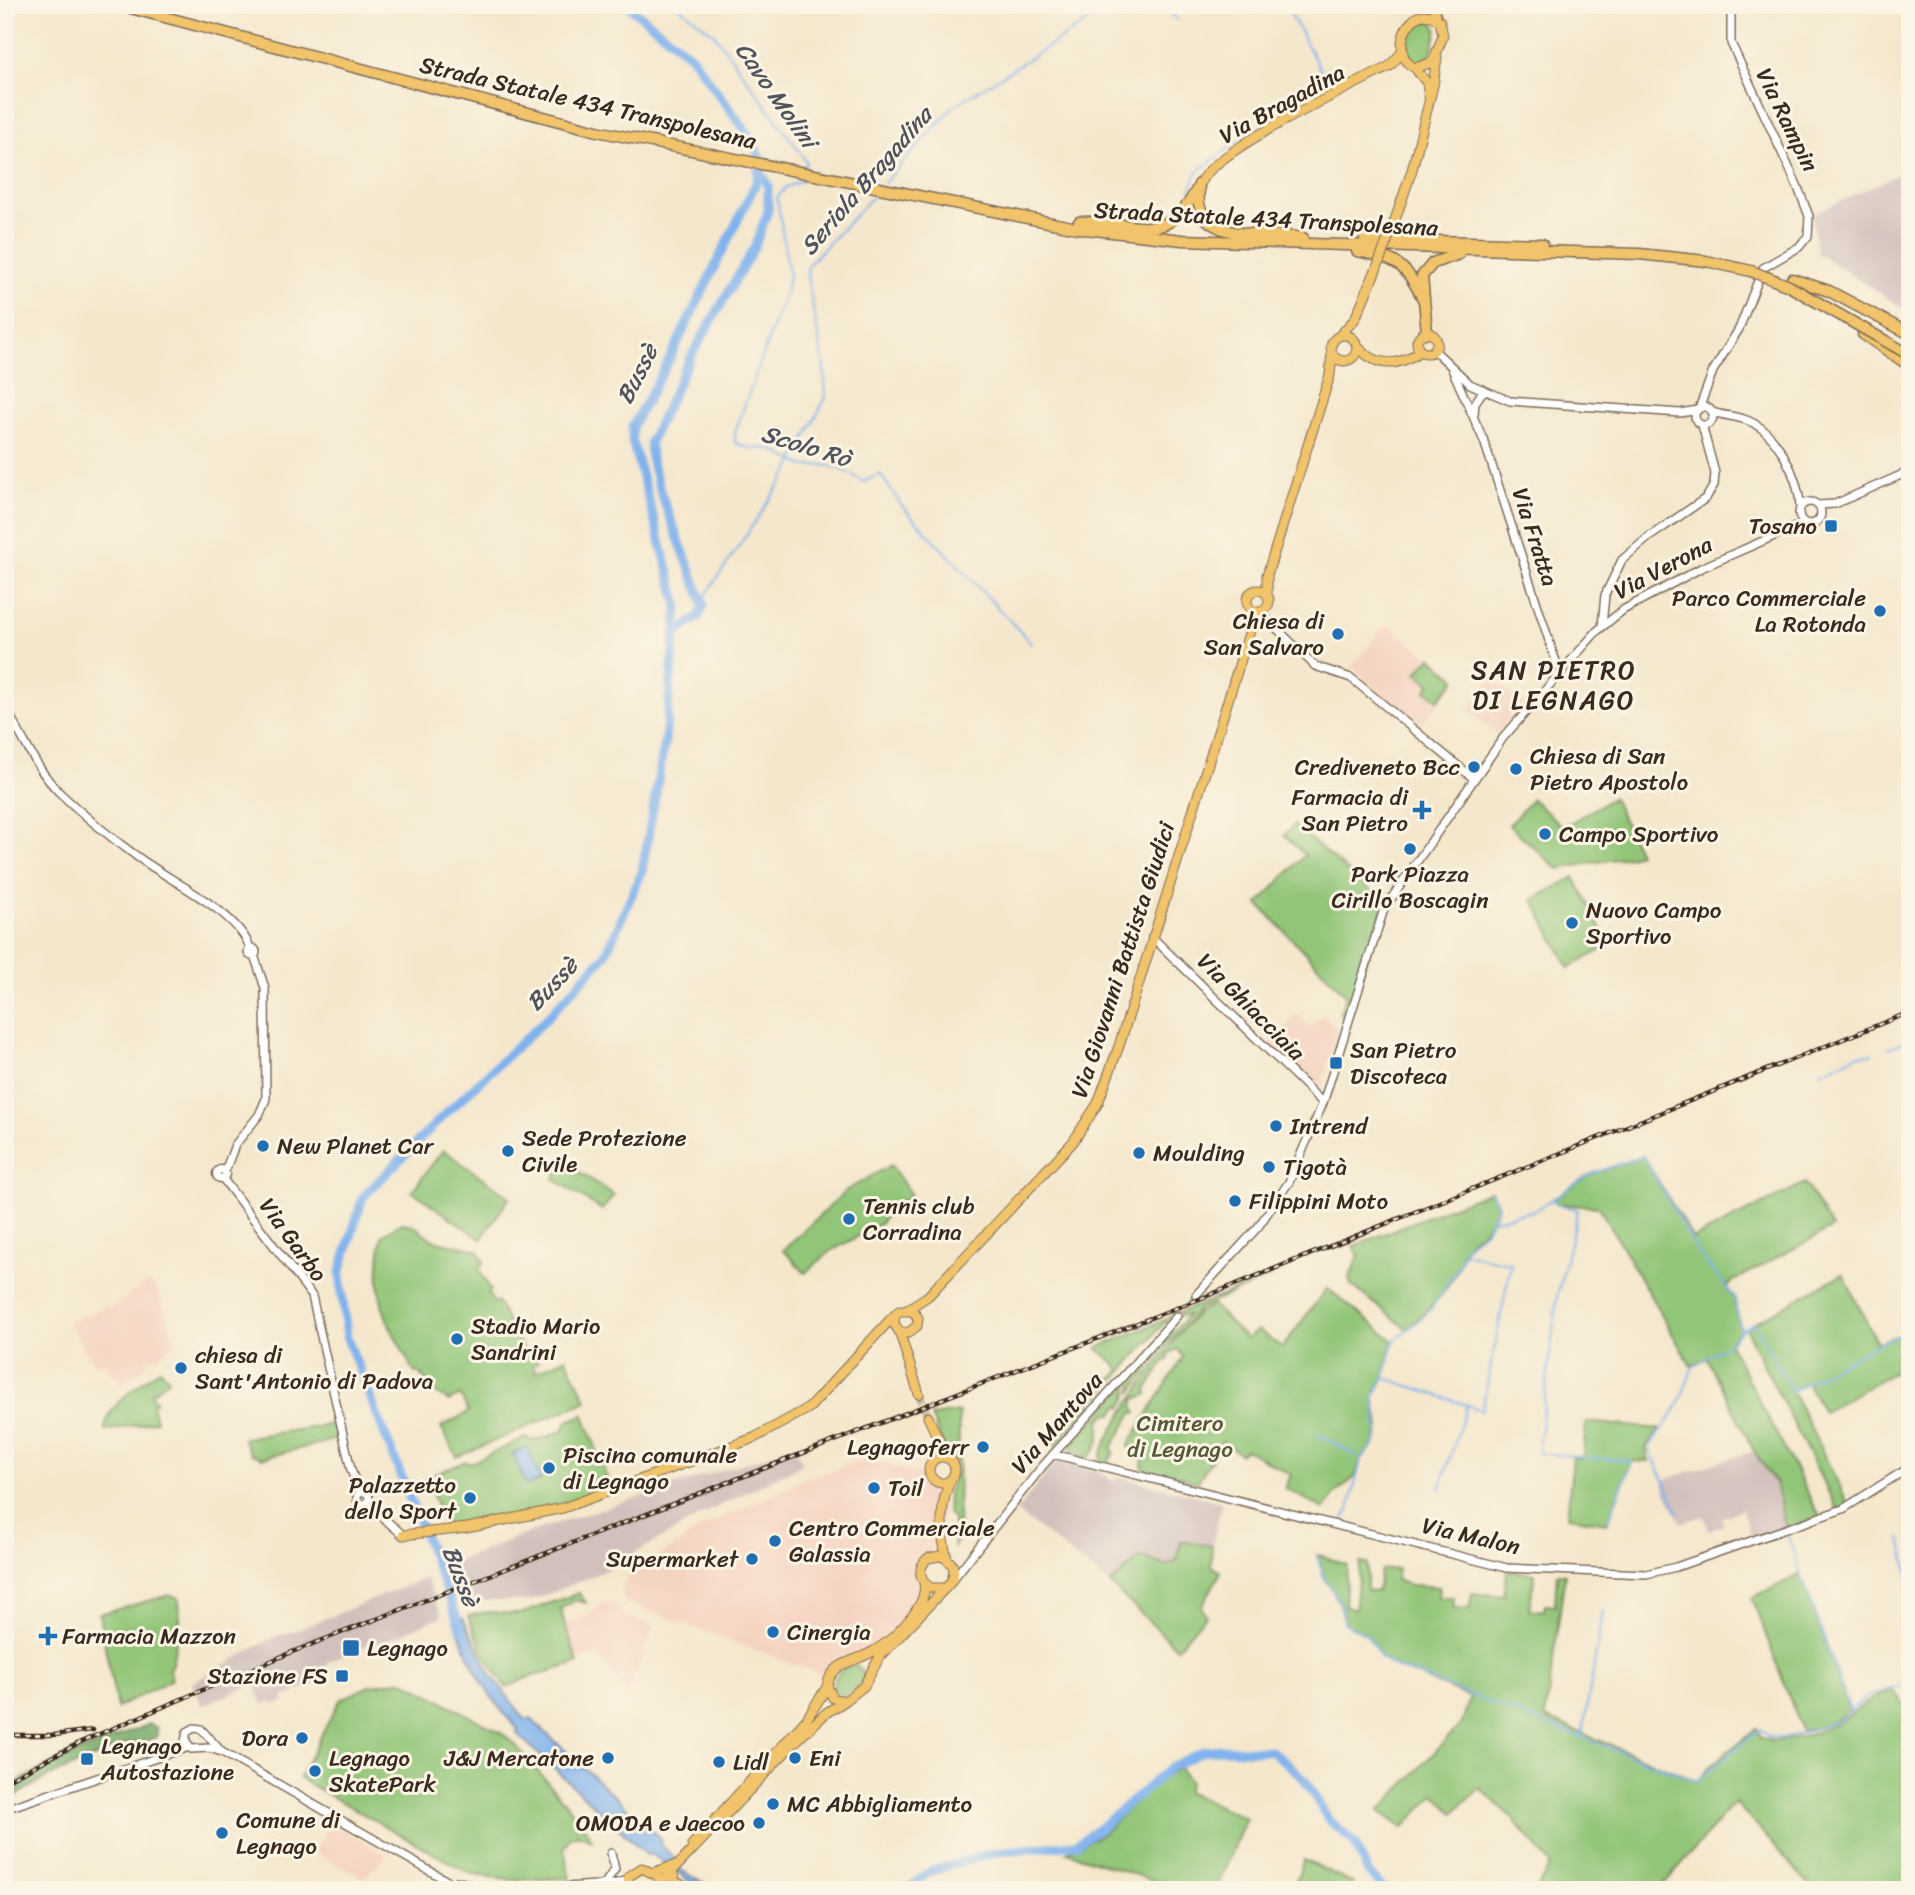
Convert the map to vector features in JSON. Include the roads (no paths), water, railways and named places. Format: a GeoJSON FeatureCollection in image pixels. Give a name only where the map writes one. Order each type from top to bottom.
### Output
{"type":"FeatureCollection","features":[{"type":"Feature","properties":{"kind":"highway","name":"Strada Statale 434 Transpolesana"},"geometry":{"type":"LineString","coordinates":[[119,5],[512,110],[1116,233],[1182,240],[1670,256],[1752,268],[1808,296],[1907,360]]}},
{"type":"Feature","properties":{"kind":"highway","name":"Strada Statale 434 Transpolesana"},"geometry":{"type":"LineString","coordinates":[[145,5],[526,107],[731,156]]}},
{"type":"Feature","properties":{"kind":"highway"},"geometry":{"type":"LineString","coordinates":[[1079,222],[1162,226],[1180,216],[1200,183]]}},
{"type":"Feature","properties":{"kind":"highway"},"geometry":{"type":"LineString","coordinates":[[1200,183],[1199,208],[1205,219],[1216,228],[1303,237]]}},
{"type":"Feature","properties":{"kind":"highway","name":"Strada Statale 434 Transpolesana"},"geometry":{"type":"LineString","coordinates":[[904,191],[1079,222],[1154,232],[1636,247],[1706,255],[1792,279],[1910,348]]}},
{"type":"Feature","properties":{"kind":"highway"},"geometry":{"type":"LineString","coordinates":[[1285,243],[1360,252],[1394,261],[1410,274],[1424,301]]}},
{"type":"Feature","properties":{"kind":"highway"},"geometry":{"type":"LineString","coordinates":[[1427,333],[1421,280],[1428,267],[1451,255],[1482,251]]}},
{"type":"Feature","properties":{"kind":"highway"},"geometry":{"type":"LineString","coordinates":[[1792,279],[1829,290],[1910,334]]}},
{"type":"Feature","properties":{"kind":"main road"},"geometry":{"type":"LineString","coordinates":[[1390,66],[1403,51],[1405,31],[1423,5]]}},
{"type":"Feature","properties":{"kind":"main road"},"geometry":{"type":"LineString","coordinates":[[1248,608],[1262,610],[1268,595],[1267,575],[1330,375],[1332,343],[1355,319],[1394,223],[1412,170],[1443,36],[1433,5]]}},
{"type":"Feature","properties":{"kind":"main road"},"geometry":{"type":"LineString","coordinates":[[1415,18],[1427,15],[1437,19]]}},
{"type":"Feature","properties":{"kind":"main road"},"geometry":{"type":"LineString","coordinates":[[1403,51],[1427,83],[1429,98]]}},
{"type":"Feature","properties":{"kind":"main road"},"geometry":{"type":"LineString","coordinates":[[1390,66],[1428,66],[1437,57]]}},
{"type":"Feature","properties":{"kind":"main road","name":"Via Bragadina"},"geometry":{"type":"LineString","coordinates":[[1200,183],[1204,174],[1232,153],[1390,66]]}},
{"type":"Feature","properties":{"kind":"main road"},"geometry":{"type":"LineString","coordinates":[[1330,375],[1350,360],[1356,343],[1355,319]]}},
{"type":"Feature","properties":{"kind":"main road"},"geometry":{"type":"LineString","coordinates":[[1427,333],[1436,340],[1434,350],[1427,354],[1420,351],[1418,339],[1427,333]]}},
{"type":"Feature","properties":{"kind":"main road"},"geometry":{"type":"LineString","coordinates":[[1339,337],[1348,336],[1369,358]]}},
{"type":"Feature","properties":{"kind":"main road"},"geometry":{"type":"LineString","coordinates":[[1332,352],[1340,361],[1369,358],[1395,364],[1420,351]]}},
{"type":"Feature","properties":{"kind":"main road"},"geometry":{"type":"LineString","coordinates":[[1252,624],[1247,597],[1267,575]]}},
{"type":"Feature","properties":{"kind":"main road"},"geometry":{"type":"LineString","coordinates":[[1255,590],[1268,595]]}},
{"type":"Feature","properties":{"kind":"main road","name":"Via Giovanni Battista Giudici"},"geometry":{"type":"LineString","coordinates":[[403,1535],[510,1521],[563,1508],[754,1438],[809,1408],[895,1315],[928,1296],[1052,1166],[1086,1124],[1108,1081],[1252,624],[1262,610]]}},
{"type":"Feature","properties":{"kind":"main road","name":"Via Giovanni Battista Giudici"},"geometry":{"type":"LineString","coordinates":[[905,1351],[928,1296]]}},
{"type":"Feature","properties":{"kind":"main road"},"geometry":{"type":"LineString","coordinates":[[908,1309],[918,1318]]}},
{"type":"Feature","properties":{"kind":"main road"},"geometry":{"type":"LineString","coordinates":[[895,1315],[919,1394]]}},
{"type":"Feature","properties":{"kind":"main road"},"geometry":{"type":"LineString","coordinates":[[880,1332],[911,1332]]}},
{"type":"Feature","properties":{"kind":"main road"},"geometry":{"type":"LineString","coordinates":[[928,1417],[937,1440],[955,1468],[944,1499],[943,1538],[953,1578]]}},
{"type":"Feature","properties":{"kind":"main road"},"geometry":{"type":"LineString","coordinates":[[937,1440],[929,1472],[937,1481],[944,1499]]}},
{"type":"Feature","properties":{"kind":"main road"},"geometry":{"type":"LineString","coordinates":[[934,1459],[947,1458]]}},
{"type":"Feature","properties":{"kind":"main road"},"geometry":{"type":"LineString","coordinates":[[937,1481],[944,1482],[953,1476]]}},
{"type":"Feature","properties":{"kind":"main road"},"geometry":{"type":"LineString","coordinates":[[943,1538],[933,1556],[949,1560]]}},
{"type":"Feature","properties":{"kind":"main road","name":"Via Mantova"},"geometry":{"type":"LineString","coordinates":[[661,1886],[806,1720],[835,1671],[845,1662],[882,1646],[916,1612],[926,1594],[920,1574],[922,1565],[933,1556]]}},
{"type":"Feature","properties":{"kind":"main road","name":"Via Mantova"},"geometry":{"type":"LineString","coordinates":[[674,1868],[794,1743],[826,1713],[864,1686],[879,1658],[953,1578]]}},
{"type":"Feature","properties":{"kind":"main road"},"geometry":{"type":"LineString","coordinates":[[924,1583],[936,1589],[945,1588]]}},
{"type":"Feature","properties":{"kind":"main road"},"geometry":{"type":"LineString","coordinates":[[853,1660],[866,1667],[868,1677]]}},
{"type":"Feature","properties":{"kind":"main road"},"geometry":{"type":"LineString","coordinates":[[827,1687],[833,1698],[845,1701]]}},
{"type":"Feature","properties":{"kind":"main road"},"geometry":{"type":"LineString","coordinates":[[627,1885],[638,1869],[655,1872],[674,1868],[675,1881],[690,1890]]}},
{"type":"Feature","properties":{"kind":"main road"},"geometry":{"type":"LineString","coordinates":[[655,1872],[661,1886],[682,1890]]}},
{"type":"Feature","properties":{"kind":"street","name":"Via Rampin"},"geometry":{"type":"LineString","coordinates":[[1705,392],[1713,372],[1739,329],[1763,268],[1799,247],[1808,236],[1809,216],[1731,43],[1731,5]]}},
{"type":"Feature","properties":{"kind":"street"},"geometry":{"type":"LineString","coordinates":[[1434,350],[1452,369],[1483,391],[1510,401],[1680,414],[1706,420],[1726,417],[1750,421],[1770,436],[1786,460],[1796,484],[1804,523]]}},
{"type":"Feature","properties":{"kind":"street","name":"Via Fratta"},"geometry":{"type":"LineString","coordinates":[[1452,369],[1474,414],[1555,659],[1561,670]]}},
{"type":"Feature","properties":{"kind":"street"},"geometry":{"type":"LineString","coordinates":[[1474,414],[1477,400],[1483,391]]}},
{"type":"Feature","properties":{"kind":"street"},"geometry":{"type":"LineString","coordinates":[[1698,409],[1705,392]]}},
{"type":"Feature","properties":{"kind":"street"},"geometry":{"type":"LineString","coordinates":[[1602,626],[1605,595],[1622,560],[1649,537],[1706,498],[1714,485],[1715,473],[1706,420],[1705,392]]}},
{"type":"Feature","properties":{"kind":"street"},"geometry":{"type":"LineString","coordinates":[[1466,396],[1477,400]]}},
{"type":"Feature","properties":{"kind":"street"},"geometry":{"type":"LineString","coordinates":[[1680,414],[1698,409]]}},
{"type":"Feature","properties":{"kind":"street"},"geometry":{"type":"LineString","coordinates":[[1698,409],[1706,420]]}},
{"type":"Feature","properties":{"kind":"street"},"geometry":{"type":"LineString","coordinates":[[1698,409],[1706,420]]}},
{"type":"Feature","properties":{"kind":"street","name":"Via Verona"},"geometry":{"type":"LineString","coordinates":[[1774,534],[1800,510],[1815,503],[1832,505],[1910,471]]}},
{"type":"Feature","properties":{"kind":"street"},"geometry":{"type":"LineString","coordinates":[[1796,484],[1815,503],[1820,517]]}},
{"type":"Feature","properties":{"kind":"street","name":"Via Verona"},"geometry":{"type":"LineString","coordinates":[[1196,1295],[1275,1205],[1304,1153],[1323,1103],[1384,909],[1473,778],[1512,726],[1602,626],[1642,597],[1774,534],[1804,523],[1812,524],[1862,493]]}},
{"type":"Feature","properties":{"kind":"street"},"geometry":{"type":"LineString","coordinates":[[1262,610],[1271,623],[1315,666],[1351,678],[1473,778]]}},
{"type":"Feature","properties":{"kind":"street","name":"Via Garbo"},"geometry":{"type":"LineString","coordinates":[[5,708],[44,775],[62,794],[134,855],[228,919],[246,937],[265,988],[266,1099],[259,1115],[235,1145],[224,1175],[312,1296],[351,1470],[360,1493],[368,1495],[366,1503],[403,1535]]}},
{"type":"Feature","properties":{"kind":"street","name":"Via Ghiacciaia"},"geometry":{"type":"LineString","coordinates":[[1152,937],[1323,1103]]}},
{"type":"Feature","properties":{"kind":"street","name":"Via Mantova"},"geometry":{"type":"LineString","coordinates":[[953,1578],[1053,1454],[1177,1316]]}},
{"type":"Feature","properties":{"kind":"street","name":"Via Malon"},"geometry":{"type":"LineString","coordinates":[[1053,1454],[1507,1568],[1646,1574],[1676,1567],[1843,1509],[1910,1466]]}},
{"type":"Feature","properties":{"kind":"street"},"geometry":{"type":"LineString","coordinates":[[949,1560],[957,1564],[970,1560]]}},
{"type":"Feature","properties":{"kind":"street"},"geometry":{"type":"LineString","coordinates":[[155,1757],[174,1748],[185,1735],[197,1727],[204,1730],[207,1738],[222,1752],[463,1890]]}},
{"type":"Feature","properties":{"kind":"street"},"geometry":{"type":"LineString","coordinates":[[185,1735],[189,1747]]}},
{"type":"Feature","properties":{"kind":"street"},"geometry":{"type":"LineString","coordinates":[[203,1748],[207,1738]]}},
{"type":"Feature","properties":{"kind":"street"},"geometry":{"type":"LineString","coordinates":[[6,1809],[189,1747],[222,1752]]}},
{"type":"Feature","properties":{"kind":"street"},"geometry":{"type":"LineString","coordinates":[[601,1884],[614,1872],[611,1853]]}},
{"type":"Feature","properties":{"kind":"street"},"geometry":{"type":"LineString","coordinates":[[444,1877],[490,1890]]}},
{"type":"Feature","properties":{"kind":"street"},"geometry":{"type":"LineString","coordinates":[[518,1890],[601,1884],[627,1885]]}},
{"type":"Feature","properties":{"kind":"water"},"geometry":{"type":"Polygon","coordinates":[[[528,1447],[541,1480],[526,1486],[513,1453],[528,1447]]]}},
{"type":"Feature","properties":{"kind":"water"},"geometry":{"type":"Polygon","coordinates":[[[463,1618],[491,1675],[525,1719],[531,1719],[661,1839],[660,1844],[674,1857],[681,1870],[715,1890],[702,1890],[653,1855],[647,1855],[517,1734],[518,1729],[497,1705],[473,1665],[455,1622],[463,1618]]]}},
{"type":"Feature","properties":{"kind":"waterway","name":"Bussè"},"geometry":{"type":"LineString","coordinates":[[462,1631],[347,1338],[340,1273],[363,1197],[439,1120],[545,1020],[605,956],[642,872],[665,740],[678,605],[632,441],[632,427],[666,366],[757,181],[760,159],[753,141],[691,56],[627,5]]}},
{"type":"Feature","properties":{"kind":"waterway","name":"Cavo Molini"},"geometry":{"type":"LineString","coordinates":[[677,5],[714,34],[800,152],[806,161],[805,167]]}},
{"type":"Feature","properties":{"kind":"waterway","name":"Seriola Bragadina"},"geometry":{"type":"LineString","coordinates":[[884,183],[954,106],[1114,5]]}},
{"type":"Feature","properties":{"kind":"waterway"},"geometry":{"type":"LineString","coordinates":[[1167,5],[1177,21]]}},
{"type":"Feature","properties":{"kind":"waterway"},"geometry":{"type":"LineString","coordinates":[[1286,5],[1328,84]]}},
{"type":"Feature","properties":{"kind":"waterway"},"geometry":{"type":"LineString","coordinates":[[1325,94],[1329,87]]}},
{"type":"Feature","properties":{"kind":"waterway"},"geometry":{"type":"LineString","coordinates":[[1244,137],[1274,121]]}},
{"type":"Feature","properties":{"kind":"waterway"},"geometry":{"type":"LineString","coordinates":[[1191,189],[1197,172],[1240,140]]}},
{"type":"Feature","properties":{"kind":"waterway"},"geometry":{"type":"LineString","coordinates":[[675,634],[699,617],[704,605],[664,502],[651,460],[650,442],[689,360],[755,246],[768,211],[768,185],[760,171]]}},
{"type":"Feature","properties":{"kind":"waterway","name":"Scolo Rò"},"geometry":{"type":"LineString","coordinates":[[803,176],[802,181],[786,187],[777,198],[789,275],[787,288],[735,432],[735,443],[749,448],[771,449],[804,466],[827,465],[864,482],[880,474],[902,506],[1032,644]]}},
{"type":"Feature","properties":{"kind":"waterway","name":"Seriola Bragadina"},"geometry":{"type":"LineString","coordinates":[[702,601],[789,471],[826,397],[824,368],[807,275],[808,265],[876,193]]}},
{"type":"Feature","properties":{"kind":"waterway"},"geometry":{"type":"LineString","coordinates":[[1889,1048],[1910,1039]]}},
{"type":"Feature","properties":{"kind":"waterway"},"geometry":{"type":"LineString","coordinates":[[1821,1072],[1857,1055],[1873,1054]]}},
{"type":"Feature","properties":{"kind":"waterway"},"geometry":{"type":"LineString","coordinates":[[1553,1199],[1589,1175],[1643,1156],[1699,1254],[1734,1297],[1741,1330],[1731,1342],[1693,1367],[1678,1406],[1649,1448],[1679,1513]]}},
{"type":"Feature","properties":{"kind":"waterway"},"geometry":{"type":"LineString","coordinates":[[1342,1522],[1349,1510],[1361,1459],[1375,1444],[1378,1435],[1374,1396],[1384,1377],[1394,1341],[1430,1311],[1458,1267],[1467,1245],[1486,1230],[1498,1206],[1491,1191]]}},
{"type":"Feature","properties":{"kind":"waterway"},"geometry":{"type":"LineString","coordinates":[[1493,1220],[1536,1210],[1553,1199],[1557,1204],[1578,1210],[1557,1297],[1538,1453],[1632,1461],[1607,1523]]}},
{"type":"Feature","properties":{"kind":"waterway"},"geometry":{"type":"LineString","coordinates":[[1385,1378],[1482,1410],[1511,1264],[1465,1253]]}},
{"type":"Feature","properties":{"kind":"waterway"},"geometry":{"type":"LineString","coordinates":[[1906,1259],[1910,1257]]}},
{"type":"Feature","properties":{"kind":"waterway"},"geometry":{"type":"LineString","coordinates":[[1741,1330],[1754,1323],[1792,1391],[1877,1344],[1910,1331]]}},
{"type":"Feature","properties":{"kind":"waterway"},"geometry":{"type":"LineString","coordinates":[[1440,1489],[1467,1405]]}},
{"type":"Feature","properties":{"kind":"waterway"},"geometry":{"type":"LineString","coordinates":[[1316,1433],[1356,1455]]}},
{"type":"Feature","properties":{"kind":"waterway"},"geometry":{"type":"LineString","coordinates":[[1788,1537],[1850,1710]]}},
{"type":"Feature","properties":{"kind":"waterway"},"geometry":{"type":"LineString","coordinates":[[1901,1538],[1910,1582]]}},
{"type":"Feature","properties":{"kind":"waterway"},"geometry":{"type":"LineString","coordinates":[[1317,1556],[1323,1575],[1340,1603],[1345,1623],[1368,1636],[1381,1657],[1391,1665],[1697,1781],[1760,1729],[1769,1737],[1784,1738],[1839,1720],[1869,1695],[1910,1684]]}},
{"type":"Feature","properties":{"kind":"waterway"},"geometry":{"type":"LineString","coordinates":[[1582,1737],[1603,1611]]}},
{"type":"Feature","properties":{"kind":"waterway"},"geometry":{"type":"LineString","coordinates":[[906,1890],[931,1871],[996,1852],[1076,1844],[1100,1828],[1171,1767],[1204,1751],[1220,1749],[1271,1751],[1289,1765],[1305,1780],[1328,1819],[1355,1843],[1367,1871],[1384,1890]]}},
{"type":"Feature","properties":{"kind":"tunnel"},"geometry":{"type":"LineString","coordinates":[[1177,1316],[1196,1295]]}},
{"type":"Feature","properties":{"kind":"tunnel"},"geometry":{"type":"LineString","coordinates":[[919,1394],[928,1417]]}},
{"type":"Feature","properties":{"kind":"railway"},"geometry":{"type":"LineString","coordinates":[[5,1781],[83,1741],[292,1652],[1207,1296],[1910,1012]]}},
{"type":"Feature","properties":{"kind":"railway"},"geometry":{"type":"LineString","coordinates":[[5,1735],[54,1735],[93,1730]]}},
{"type":"Feature","properties":{"kind":"place","name":"Tosano"},"geometry":{"type":"Point","coordinates":[1831,526]}},
{"type":"Feature","properties":{"kind":"place","name":"Parco Commerciale La Rotonda"},"geometry":{"type":"Point","coordinates":[1880,611]}},
{"type":"Feature","properties":{"kind":"place","name":"Chiesa di San Salvaro"},"geometry":{"type":"Point","coordinates":[1338,634]}},
{"type":"Feature","properties":{"kind":"place","name":"Crediveneto Bcc"},"geometry":{"type":"Point","coordinates":[1474,767]}},
{"type":"Feature","properties":{"kind":"place","name":"Chiesa di San Pietro Apostolo"},"geometry":{"type":"Point","coordinates":[1516,769]}},
{"type":"Feature","properties":{"kind":"place","name":"Farmacia di San Pietro"},"geometry":{"type":"Point","coordinates":[1422,810]}},
{"type":"Feature","properties":{"kind":"place","name":"Campo Sportivo"},"geometry":{"type":"Point","coordinates":[1545,834]}},
{"type":"Feature","properties":{"kind":"place","name":"Park Piazza Cirillo Boscagin"},"geometry":{"type":"Point","coordinates":[1410,849]}},
{"type":"Feature","properties":{"kind":"place","name":"Nuovo Campo Sportivo"},"geometry":{"type":"Point","coordinates":[1572,923]}},
{"type":"Feature","properties":{"kind":"place","name":"San Pietro Discoteca"},"geometry":{"type":"Point","coordinates":[1336,1063]}},
{"type":"Feature","properties":{"kind":"place","name":"Intrend"},"geometry":{"type":"Point","coordinates":[1276,1126]}},
{"type":"Feature","properties":{"kind":"place","name":"New Planet Car"},"geometry":{"type":"Point","coordinates":[263,1146]}},
{"type":"Feature","properties":{"kind":"place","name":"Sede Protezione Civile"},"geometry":{"type":"Point","coordinates":[508,1151]}},
{"type":"Feature","properties":{"kind":"place","name":"Moulding"},"geometry":{"type":"Point","coordinates":[1139,1153]}},
{"type":"Feature","properties":{"kind":"place","name":"Tigotà"},"geometry":{"type":"Point","coordinates":[1269,1167]}},
{"type":"Feature","properties":{"kind":"place","name":"Filippini Moto"},"geometry":{"type":"Point","coordinates":[1235,1201]}},
{"type":"Feature","properties":{"kind":"place","name":"Tennis club Corradina"},"geometry":{"type":"Point","coordinates":[849,1219]}},
{"type":"Feature","properties":{"kind":"place","name":"Stadio Mario Sandrini"},"geometry":{"type":"Point","coordinates":[457,1339]}},
{"type":"Feature","properties":{"kind":"place","name":"chiesa di Sant'Antonio di Padova"},"geometry":{"type":"Point","coordinates":[181,1368]}},
{"type":"Feature","properties":{"kind":"place","name":"Legnagoferr"},"geometry":{"type":"Point","coordinates":[983,1447]}},
{"type":"Feature","properties":{"kind":"place","name":"Piscina comunale di Legnago"},"geometry":{"type":"Point","coordinates":[549,1468]}},
{"type":"Feature","properties":{"kind":"place","name":"Toil"},"geometry":{"type":"Point","coordinates":[874,1488]}},
{"type":"Feature","properties":{"kind":"place","name":"Palazzetto dello Sport"},"geometry":{"type":"Point","coordinates":[470,1498]}},
{"type":"Feature","properties":{"kind":"place","name":"Centro Commerciale Galassia"},"geometry":{"type":"Point","coordinates":[775,1541]}},
{"type":"Feature","properties":{"kind":"place","name":"Supermarket"},"geometry":{"type":"Point","coordinates":[752,1559]}},
{"type":"Feature","properties":{"kind":"place","name":"Cinergia"},"geometry":{"type":"Point","coordinates":[773,1632]}},
{"type":"Feature","properties":{"kind":"place","name":"Farmacia Mazzon"},"geometry":{"type":"Point","coordinates":[48,1636]}},
{"type":"Feature","properties":{"kind":"place","name":"Legnago"},"geometry":{"type":"Point","coordinates":[351,1648]}},
{"type":"Feature","properties":{"kind":"place","name":"Stazione FS"},"geometry":{"type":"Point","coordinates":[342,1676]}},
{"type":"Feature","properties":{"kind":"place","name":"Dora"},"geometry":{"type":"Point","coordinates":[302,1738]}},
{"type":"Feature","properties":{"kind":"place","name":"J&J Mercatone"},"geometry":{"type":"Point","coordinates":[608,1758]}},
{"type":"Feature","properties":{"kind":"place","name":"Eni"},"geometry":{"type":"Point","coordinates":[795,1758]}},
{"type":"Feature","properties":{"kind":"place","name":"Legnago Autostazione"},"geometry":{"type":"Point","coordinates":[87,1759]}},
{"type":"Feature","properties":{"kind":"place","name":"Lidl"},"geometry":{"type":"Point","coordinates":[719,1762]}},
{"type":"Feature","properties":{"kind":"place","name":"Legnago SkatePark"},"geometry":{"type":"Point","coordinates":[315,1771]}},
{"type":"Feature","properties":{"kind":"place","name":"MC Abbigliamento"},"geometry":{"type":"Point","coordinates":[773,1804]}},
{"type":"Feature","properties":{"kind":"place","name":"OMODA e Jaecoo"},"geometry":{"type":"Point","coordinates":[759,1823]}},
{"type":"Feature","properties":{"kind":"place","name":"Comune di Legnago"},"geometry":{"type":"Point","coordinates":[222,1833]}},
{"type":"Feature","properties":{"kind":"district","name":"SAN PIETRO DI LEGNAGO"},"geometry":{"type":"Point","coordinates":[1554,685]}},
{"type":"Feature","properties":{"kind":"park label","name":"Cimitero di Legnago"},"geometry":{"type":"Point","coordinates":[1180,1436]}}]}
